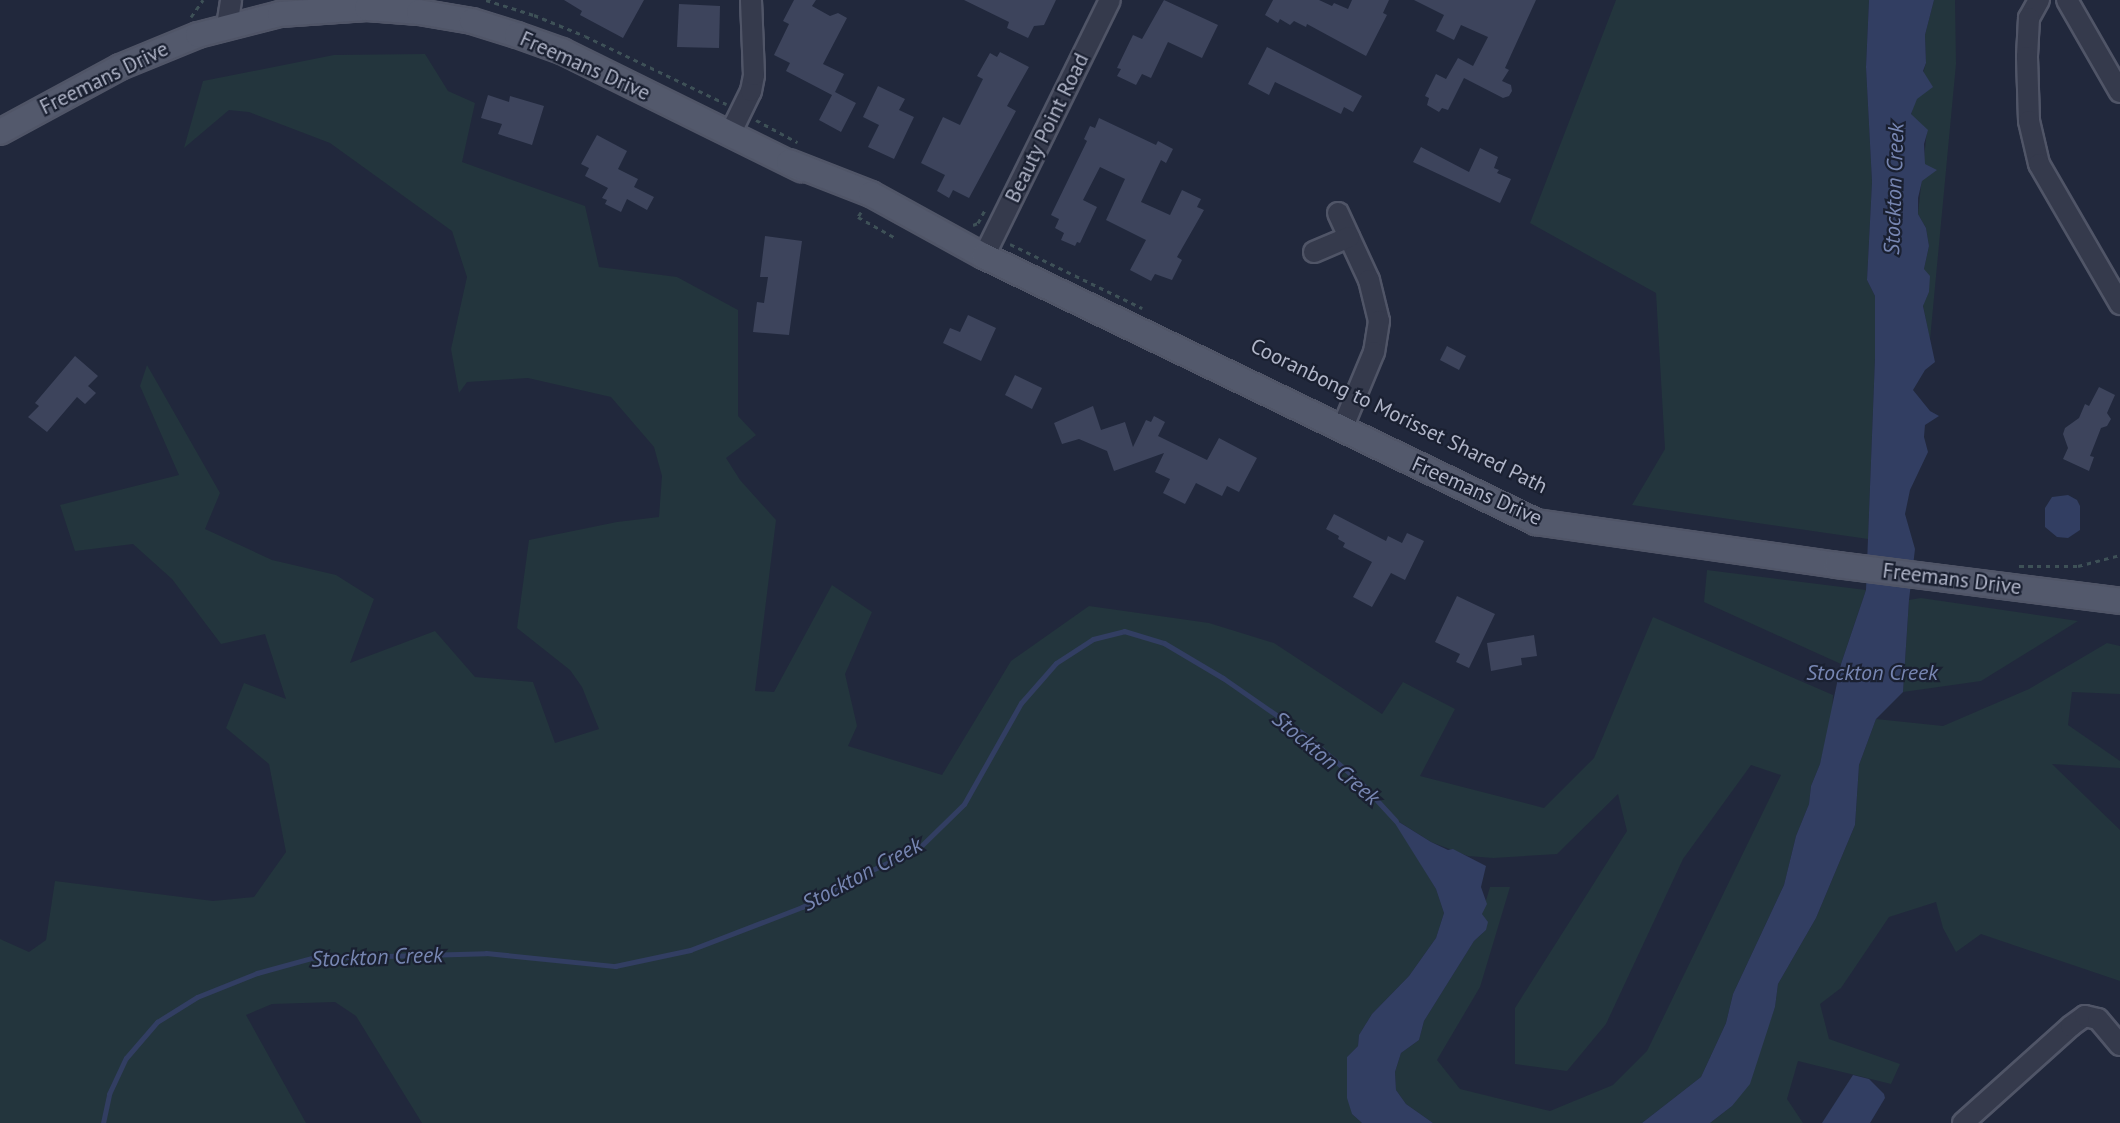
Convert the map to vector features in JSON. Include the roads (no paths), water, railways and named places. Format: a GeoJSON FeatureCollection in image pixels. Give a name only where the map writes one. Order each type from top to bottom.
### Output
{"type":"FeatureCollection","features":[{"type":"Feature","properties":{"kind":"main road","name":"Freemans Drive"},"geometry":{"type":"LineString","coordinates":[[0,132],[120,67],[198,35],[227,26],[316,10],[417,6],[472,21],[562,51],[730,134],[796,153],[871,194],[989,246],[1342,429],[1536,522],[1837,565],[2120,601]]}},
{"type":"Feature","properties":{"kind":"street"},"geometry":{"type":"LineString","coordinates":[[227,26],[231,0]]}},
{"type":"Feature","properties":{"kind":"street"},"geometry":{"type":"LineString","coordinates":[[730,134],[752,92],[754,75],[751,0]]}},
{"type":"Feature","properties":{"kind":"street","name":"Beauty Point Road"},"geometry":{"type":"LineString","coordinates":[[989,246],[1110,0]]}},
{"type":"Feature","properties":{"kind":"street"},"geometry":{"type":"LineString","coordinates":[[2038,0],[2029,18],[2026,57],[2029,121],[2039,164],[2120,304]]}},
{"type":"Feature","properties":{"kind":"street"},"geometry":{"type":"LineString","coordinates":[[2067,0],[2120,92]]}},
{"type":"Feature","properties":{"kind":"street"},"geometry":{"type":"LineString","coordinates":[[1338,213],[1369,280],[1379,321],[1374,351],[1342,429]]}},
{"type":"Feature","properties":{"kind":"street"},"geometry":{"type":"LineString","coordinates":[[1314,252],[1349,237]]}},
{"type":"Feature","properties":{"kind":"street"},"geometry":{"type":"LineString","coordinates":[[1963,1123],[2085,1016],[2098,1019],[2120,1045]]}},
{"type":"Feature","properties":{"kind":"water","name":"Stockton Creek"},"geometry":{"type":"Polygon","coordinates":[[[1869,0],[1934,0],[1925,35],[1926,63],[1923,71],[1933,87],[1917,99],[1911,114],[1928,130],[1924,144],[1925,164],[1937,170],[1922,181],[1918,198],[1918,214],[1926,228],[1929,246],[1924,269],[1930,276],[1929,292],[1923,306],[1935,362],[1925,370],[1913,390],[1930,411],[1939,416],[1925,425],[1924,437],[1928,452],[1910,490],[1905,514],[1915,549],[1903,692],[1876,719],[1859,765],[1855,825],[1816,918],[1778,984],[1775,1007],[1750,1084],[1732,1106],[1710,1123],[1642,1123],[1701,1077],[1726,1023],[1733,994],[1784,885],[1796,836],[1809,804],[1811,786],[1820,764],[1841,664],[1866,590],[1875,358],[1875,296],[1867,280],[1872,182],[1866,67],[1869,0]]]}},
{"type":"Feature","properties":{"kind":"water"},"geometry":{"type":"Polygon","coordinates":[[[2068,495],[2077,500],[2080,506],[2080,530],[2068,538],[2057,537],[2045,527],[2045,508],[2052,497],[2068,495]]]}},
{"type":"Feature","properties":{"kind":"water","name":"Stockton Creek"},"geometry":{"type":"Polygon","coordinates":[[[1391,817],[1431,842],[1448,850],[1453,849],[1486,866],[1481,887],[1487,904],[1482,914],[1488,922],[1486,930],[1474,941],[1424,1021],[1419,1040],[1401,1053],[1395,1072],[1396,1090],[1406,1104],[1433,1123],[1362,1123],[1352,1114],[1347,1098],[1347,1057],[1358,1046],[1359,1035],[1372,1014],[1409,976],[1436,938],[1444,913],[1436,889],[1391,817]]]}},
{"type":"Feature","properties":{"kind":"water"},"geometry":{"type":"Polygon","coordinates":[[[1853,1075],[1869,1079],[1884,1094],[1885,1098],[1870,1123],[1822,1123],[1853,1075]]]}},
{"type":"Feature","properties":{"kind":"waterway","name":"Stockton Creek"},"geometry":{"type":"LineString","coordinates":[[103,1123],[109,1094],[126,1058],[157,1022],[197,997],[257,973],[312,958],[486,953],[615,966],[690,950],[802,907],[855,878],[919,848],[964,804],[1021,703],[1056,663],[1093,639],[1124,631],[1164,643],[1223,678],[1305,735],[1360,782],[1396,821]]}}]}
